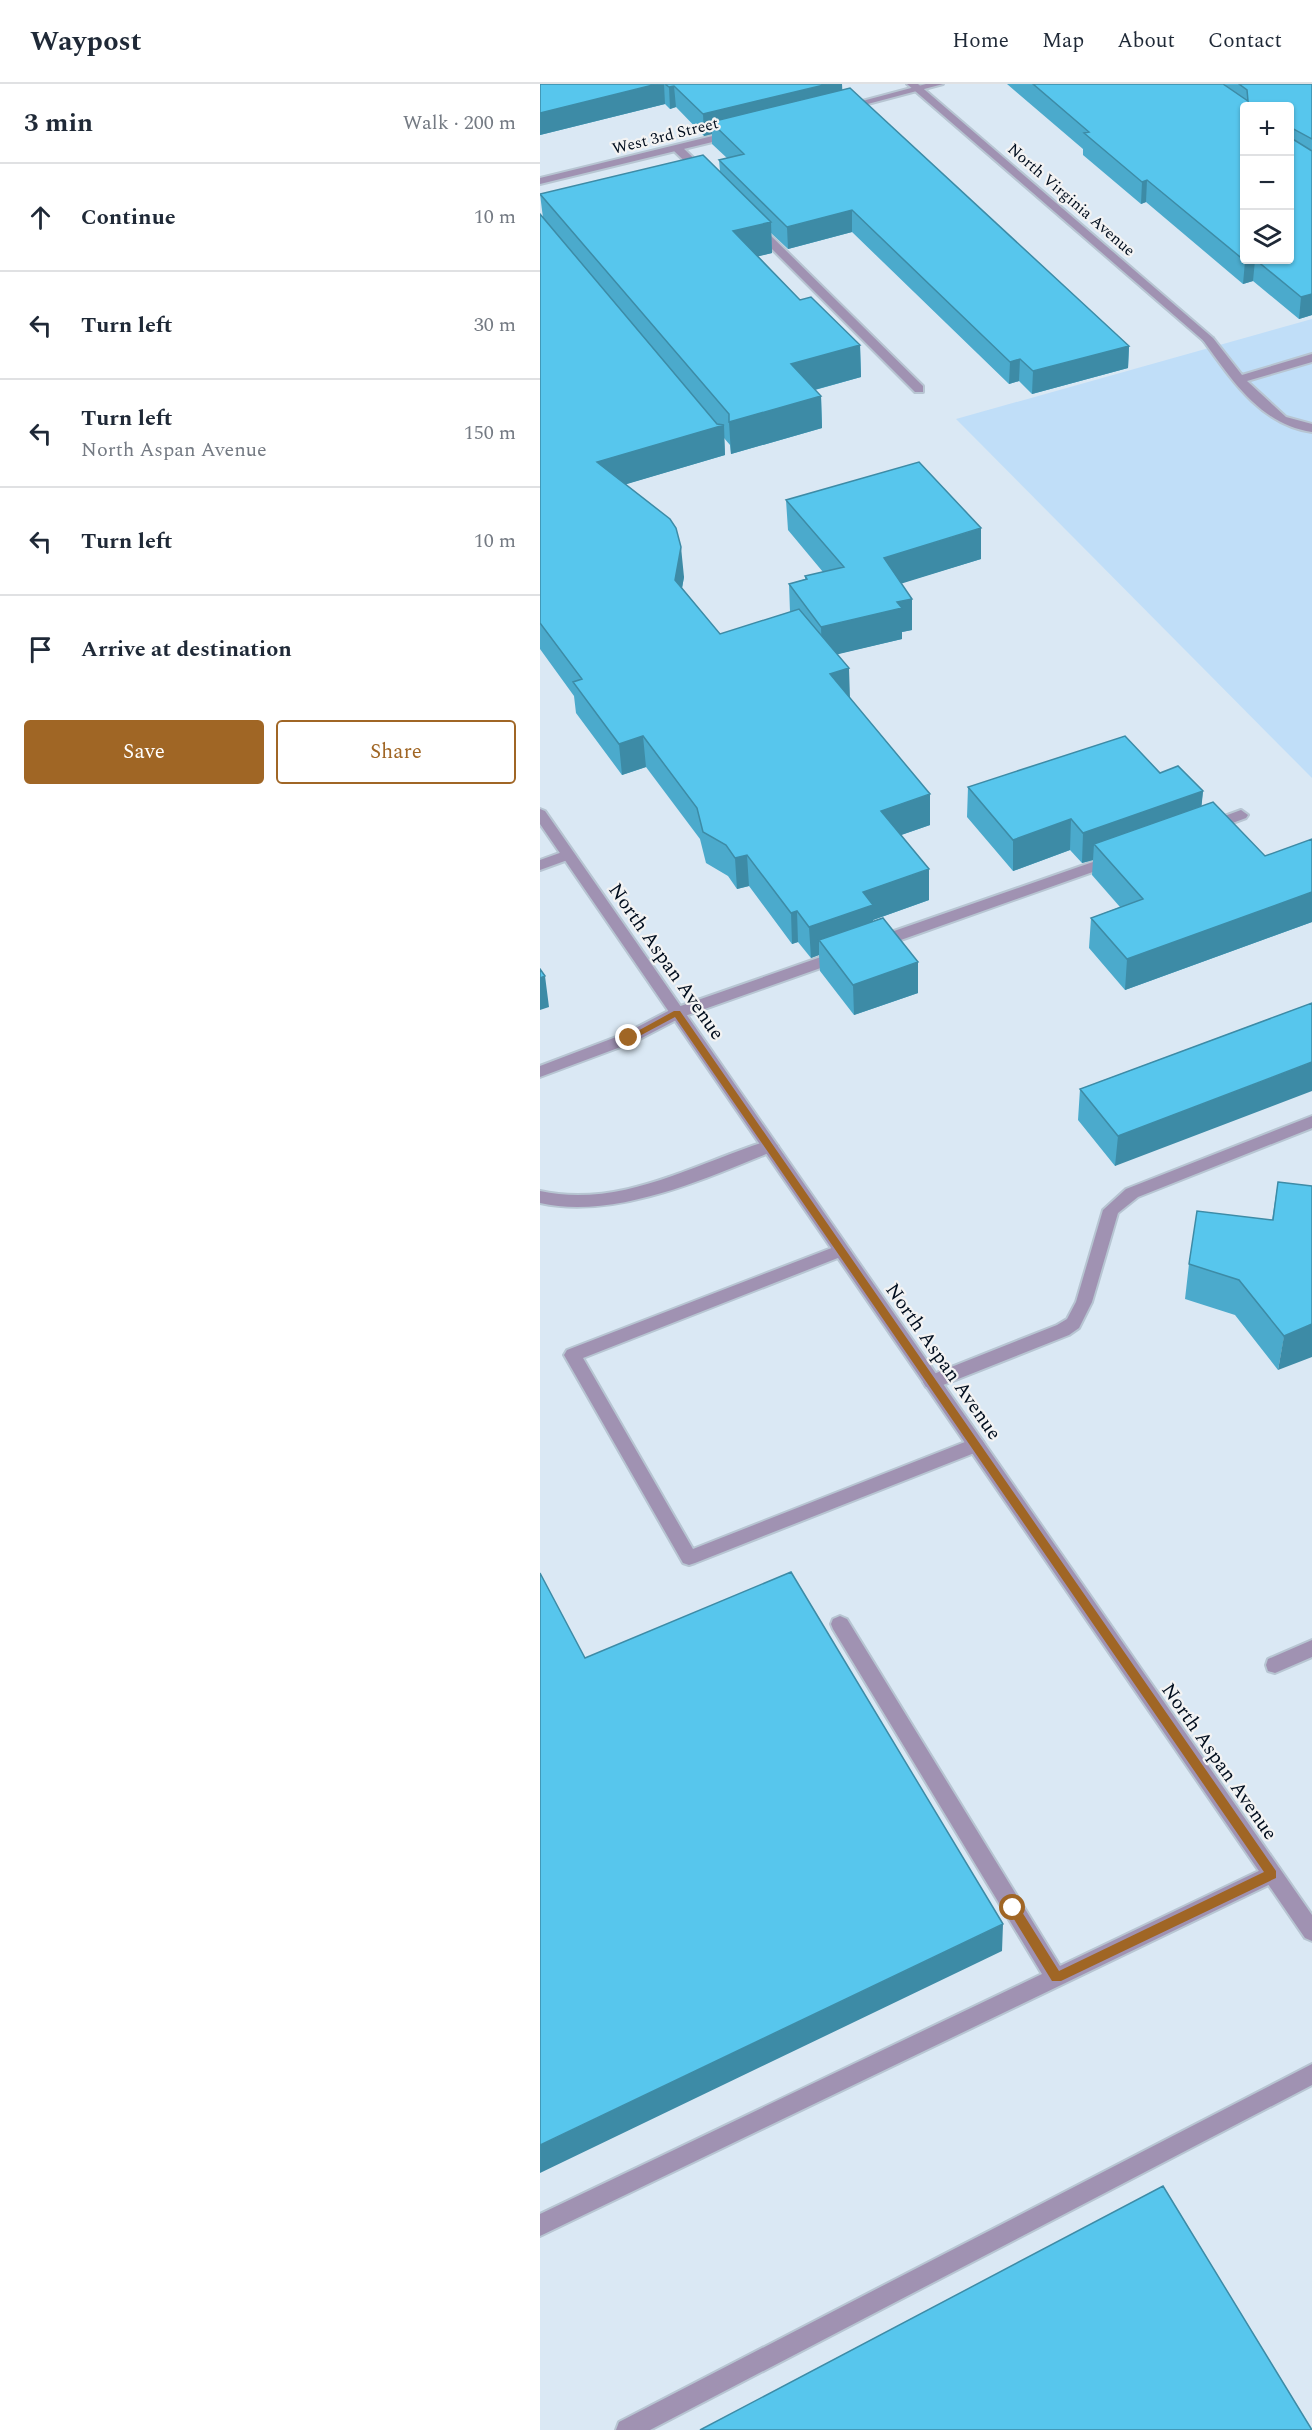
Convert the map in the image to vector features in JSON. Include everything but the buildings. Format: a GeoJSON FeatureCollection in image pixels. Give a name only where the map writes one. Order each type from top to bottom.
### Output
{"type":"FeatureCollection","features":[{"type":"Feature","properties":{"kind":"street"},"geometry":{"type":"LineString","coordinates":[[834,109],[915,86],[938,84]]}},
{"type":"Feature","properties":{"kind":"street","name":"North Virginia Avenue"},"geometry":{"type":"LineString","coordinates":[[915,86],[1209,340],[1269,411],[1300,429],[1312,428]]}},
{"type":"Feature","properties":{"kind":"street","name":"West 3rd Street"},"geometry":{"type":"LineString","coordinates":[[540,181],[744,131]]}},
{"type":"Feature","properties":{"kind":"street"},"geometry":{"type":"LineString","coordinates":[[677,147],[710,181]]}},
{"type":"Feature","properties":{"kind":"street"},"geometry":{"type":"LineString","coordinates":[[744,214],[919,389]]}},
{"type":"Feature","properties":{"kind":"street"},"geometry":{"type":"LineString","coordinates":[[1240,379],[1312,358]]}},
{"type":"Feature","properties":{"kind":"street","name":"North Aspan Avenue"},"geometry":{"type":"LineString","coordinates":[[540,814],[1312,1932]]}},
{"type":"Feature","properties":{"kind":"street"},"geometry":{"type":"LineString","coordinates":[[1196,831],[1241,815]]}},
{"type":"Feature","properties":{"kind":"street"},"geometry":{"type":"LineString","coordinates":[[540,1072],[629,1038],[677,1013],[1129,854]]}},
{"type":"Feature","properties":{"kind":"street"},"geometry":{"type":"LineString","coordinates":[[540,865],[568,855]]}},
{"type":"Feature","properties":{"kind":"street"},"geometry":{"type":"LineString","coordinates":[[932,1382],[1063,1330],[1073,1323],[1084,1302],[1111,1210],[1132,1193],[1312,1122]]}},
{"type":"Feature","properties":{"kind":"street"},"geometry":{"type":"LineString","coordinates":[[540,1197],[554,1203],[607,1199],[713,1169],[770,1146]]}},
{"type":"Feature","properties":{"kind":"street"},"geometry":{"type":"LineString","coordinates":[[842,1250],[573,1355],[690,1558],[976,1445]]}},
{"type":"Feature","properties":{"kind":"street"},"geometry":{"type":"LineString","coordinates":[[840,1624],[1056,1978]]}},
{"type":"Feature","properties":{"kind":"street"},"geometry":{"type":"LineString","coordinates":[[1275,1665],[1312,1648]]}},
{"type":"Feature","properties":{"kind":"street"},"geometry":{"type":"LineString","coordinates":[[540,2225],[1272,1874]]}},
{"type":"Feature","properties":{"kind":"street"},"geometry":{"type":"LineString","coordinates":[[627,2430],[1312,2074]]}},
{"type":"Feature","properties":{"kind":"shaded area"},"geometry":{"type":"Polygon","coordinates":[[[1312,319],[1312,778],[956,419],[1312,319]]]}},
{"type":"Feature","properties":{"kind":"route"},"geometry":{"type":"LineString","coordinates":[[629,1038],[677,1013],[1272,1874],[1056,1978],[1013,1908]]}}]}
